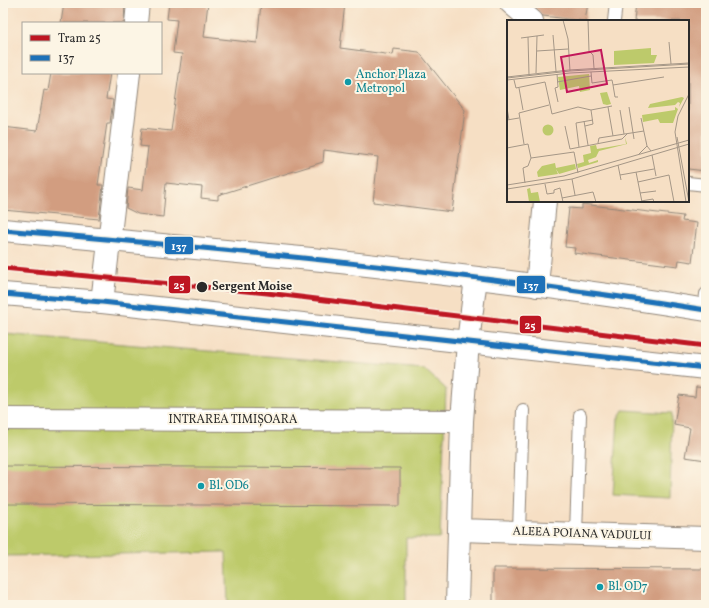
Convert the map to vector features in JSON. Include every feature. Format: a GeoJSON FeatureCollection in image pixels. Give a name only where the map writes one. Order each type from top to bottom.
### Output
{"type":"FeatureCollection","features":[{"type":"Feature","properties":{"kind":"main road"},"geometry":{"type":"LineString","coordinates":[[136,22],[138,3]]}},
{"type":"Feature","properties":{"kind":"main road"},"geometry":{"type":"LineString","coordinates":[[511,3],[531,20]]}},
{"type":"Feature","properties":{"kind":"main road"},"geometry":{"type":"LineString","coordinates":[[102,302],[129,74]]}},
{"type":"Feature","properties":{"kind":"main road"},"geometry":{"type":"LineString","coordinates":[[537,286],[545,202]]}},
{"type":"Feature","properties":{"kind":"main road"},"geometry":{"type":"LineString","coordinates":[[3,230],[109,239],[401,269],[537,286],[705,304]]}},
{"type":"Feature","properties":{"kind":"main road"},"geometry":{"type":"LineString","coordinates":[[457,605],[462,421],[468,342],[476,278]]}},
{"type":"Feature","properties":{"kind":"main road"},"geometry":{"type":"LineString","coordinates":[[3,294],[102,302],[706,368]]}},
{"type":"Feature","properties":{"kind":"main road","name":"INTRAREA TIMIȘOARA"},"geometry":{"type":"LineString","coordinates":[[3,419],[462,421]]}},
{"type":"Feature","properties":{"kind":"main road","name":"ALEEA POIANA VADULUI"},"geometry":{"type":"LineString","coordinates":[[459,530],[706,538]]}},
{"type":"Feature","properties":{"kind":"lane"},"geometry":{"type":"LineString","coordinates":[[614,20],[616,3]]}},
{"type":"Feature","properties":{"kind":"lane"},"geometry":{"type":"LineString","coordinates":[[689,183],[706,185]]}},
{"type":"Feature","properties":{"kind":"lane"},"geometry":{"type":"LineString","coordinates":[[519,532],[522,410]]}},
{"type":"Feature","properties":{"kind":"lane"},"geometry":{"type":"LineString","coordinates":[[576,533],[580,415]]}},
{"type":"Feature","properties":{"kind":"green space"},"geometry":{"type":"Polygon","coordinates":[[[3,334],[424,369],[446,389],[440,538],[406,538],[406,605],[228,605],[226,552],[3,556],[3,334]]]}},
{"type":"Feature","properties":{"kind":"green space"},"geometry":{"type":"Polygon","coordinates":[[[623,410],[672,413],[670,498],[613,495],[618,419],[623,410]]]}},
{"type":"Feature","properties":{"kind":"building"},"geometry":{"type":"Polygon","coordinates":[[[64,3],[125,3],[124,22],[61,22],[64,3]]]}},
{"type":"Feature","properties":{"kind":"building","name":"Anchor Plaza Metropol"},"geometry":{"type":"Polygon","coordinates":[[[169,3],[208,3],[204,37],[257,43],[261,3],[345,3],[340,48],[393,55],[394,49],[419,52],[465,110],[452,212],[373,202],[378,157],[324,150],[323,162],[218,195],[218,200],[201,198],[202,187],[166,183],[163,217],[138,214],[126,208],[128,188],[143,190],[148,147],[140,146],[142,128],[171,131],[182,54],[173,53],[177,20],[167,19],[169,3]]]}},
{"type":"Feature","properties":{"kind":"building"},"geometry":{"type":"Polygon","coordinates":[[[530,3],[588,3],[585,20],[543,16],[530,3]]]}},
{"type":"Feature","properties":{"kind":"building"},"geometry":{"type":"Polygon","coordinates":[[[636,3],[706,3],[706,171],[689,169],[689,20],[634,20],[636,3]]]}},
{"type":"Feature","properties":{"kind":"building"},"geometry":{"type":"Polygon","coordinates":[[[51,74],[110,74],[106,99],[113,100],[110,123],[107,123],[98,185],[103,185],[99,219],[3,210],[3,127],[37,131],[44,90],[48,91],[51,74]]]}},
{"type":"Feature","properties":{"kind":"building"},"geometry":{"type":"Polygon","coordinates":[[[582,204],[683,216],[682,221],[697,223],[692,262],[679,260],[678,266],[574,253],[575,248],[565,247],[569,208],[582,209],[582,204]]]}},
{"type":"Feature","properties":{"kind":"building"},"geometry":{"type":"Polygon","coordinates":[[[696,387],[706,388],[706,460],[685,457],[690,428],[674,425],[679,395],[695,397],[696,387]]]}},
{"type":"Feature","properties":{"kind":"building","name":"Bl. OD6"},"geometry":{"type":"Polygon","coordinates":[[[3,466],[400,468],[400,506],[3,504],[3,466]]]}},
{"type":"Feature","properties":{"kind":"building","name":"Bl. OD7"},"geometry":{"type":"Polygon","coordinates":[[[493,568],[706,569],[706,605],[493,605],[493,568]]]}},
{"type":"Feature","properties":{"kind":"tram line","name":"25"},"geometry":{"type":"LineString","coordinates":[[3,268],[267,293],[706,346]]}},
{"type":"Feature","properties":{"kind":"transit line","name":"137"},"geometry":{"type":"LineString","coordinates":[[3,230],[267,254],[443,274],[706,310]]}},
{"type":"Feature","properties":{"kind":"transit line","name":"137"},"geometry":{"type":"LineString","coordinates":[[3,294],[102,302],[706,368]]}},
{"type":"Feature","properties":{"kind":"place","name":"Anchor Plaza Metropol"},"geometry":{"type":"Point","coordinates":[348,82]}},
{"type":"Feature","properties":{"kind":"place","name":"Sergent Moise"},"geometry":{"type":"Point","coordinates":[202,287]}},
{"type":"Feature","properties":{"kind":"place","name":"Bl. OD6"},"geometry":{"type":"Point","coordinates":[201,486]}},
{"type":"Feature","properties":{"kind":"place","name":"Bl. OD7"},"geometry":{"type":"Point","coordinates":[600,587]}}]}
